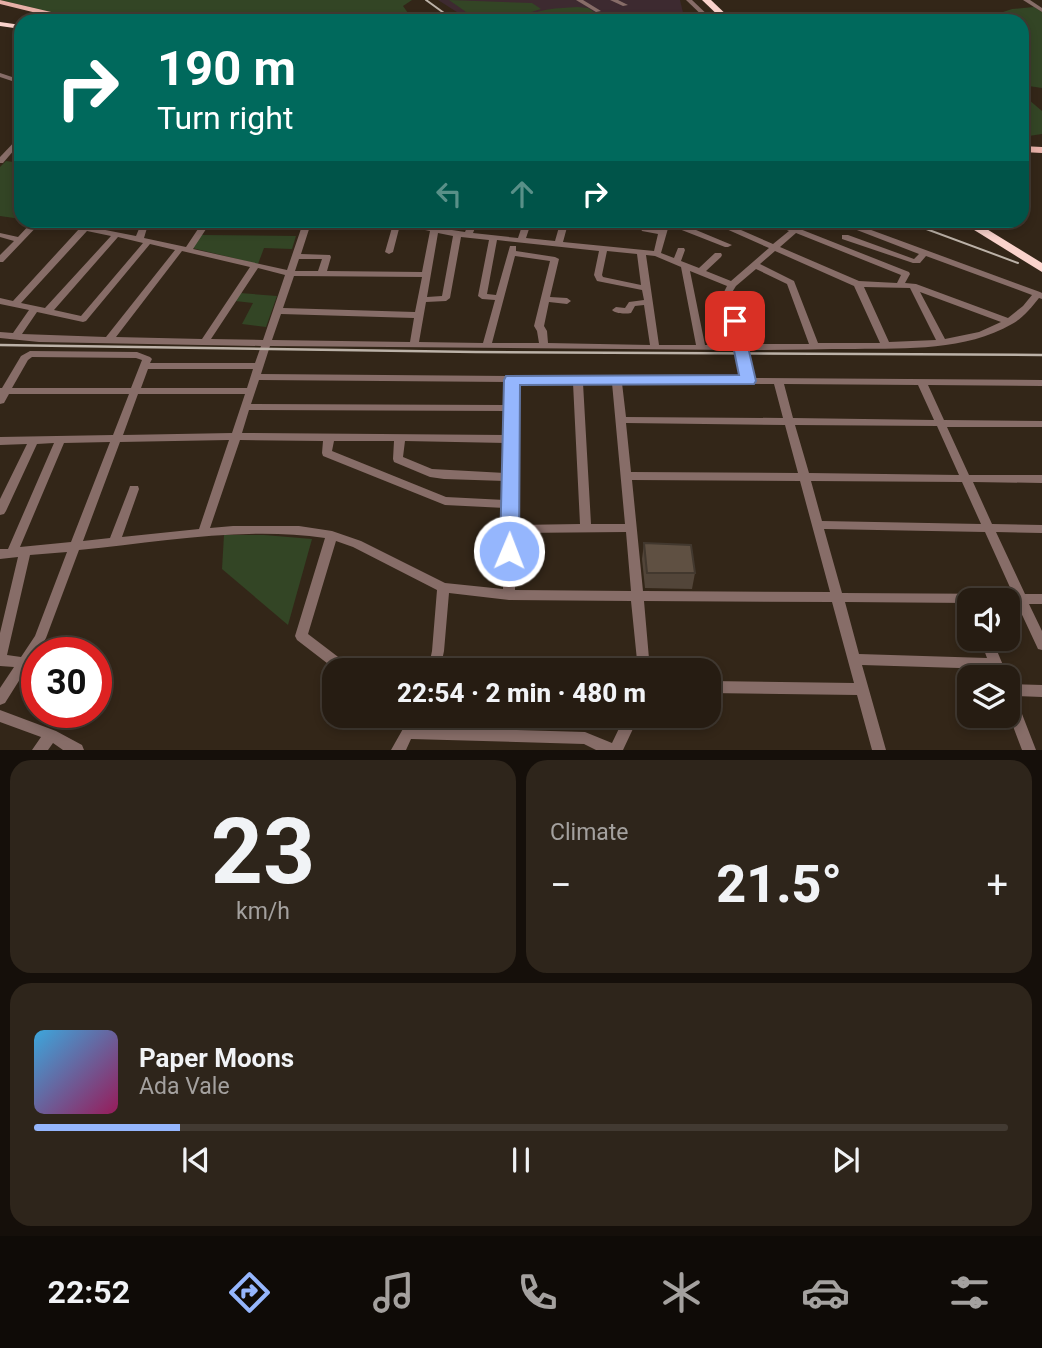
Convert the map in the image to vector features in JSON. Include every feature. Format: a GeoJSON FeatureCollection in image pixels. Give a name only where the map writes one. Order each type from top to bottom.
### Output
{"type":"FeatureCollection","features":[{"type":"Feature","properties":{"kind":"highway"},"geometry":{"type":"LineString","coordinates":[[706,0],[717,14]]}},
{"type":"Feature","properties":{"kind":"highway"},"geometry":{"type":"LineString","coordinates":[[706,0],[721,14]]}},
{"type":"Feature","properties":{"kind":"highway"},"geometry":{"type":"LineString","coordinates":[[976,228],[1042,268]]}},
{"type":"Feature","properties":{"kind":"highway"},"geometry":{"type":"LineString","coordinates":[[989,228],[1042,260]]}},
{"type":"Feature","properties":{"kind":"main road"},"geometry":{"type":"LineString","coordinates":[[0,2],[49,14]]}},
{"type":"Feature","properties":{"kind":"street"},"geometry":{"type":"LineString","coordinates":[[579,0],[598,11]]}},
{"type":"Feature","properties":{"kind":"street"},"geometry":{"type":"LineString","coordinates":[[613,0],[625,5]]}},
{"type":"Feature","properties":{"kind":"street"},"geometry":{"type":"LineString","coordinates":[[689,0],[704,14]]}},
{"type":"Feature","properties":{"kind":"street"},"geometry":{"type":"LineString","coordinates":[[1026,0],[1042,10]]}},
{"type":"Feature","properties":{"kind":"street"},"geometry":{"type":"LineString","coordinates":[[0,161],[14,146]]}},
{"type":"Feature","properties":{"kind":"street"},"geometry":{"type":"LineString","coordinates":[[10,150],[14,150]]}},
{"type":"Feature","properties":{"kind":"street"},"geometry":{"type":"LineString","coordinates":[[0,260],[31,228]]}},
{"type":"Feature","properties":{"kind":"street"},"geometry":{"type":"LineString","coordinates":[[15,304],[85,228],[290,273],[426,275]]}},
{"type":"Feature","properties":{"kind":"street"},"geometry":{"type":"LineString","coordinates":[[0,301],[83,319],[143,241],[144,228]]}},
{"type":"Feature","properties":{"kind":"street"},"geometry":{"type":"LineString","coordinates":[[109,340],[201,228]]}},
{"type":"Feature","properties":{"kind":"street"},"geometry":{"type":"LineString","coordinates":[[203,533],[305,228]]}},
{"type":"Feature","properties":{"kind":"street"},"geometry":{"type":"LineString","coordinates":[[389,252],[396,228]]}},
{"type":"Feature","properties":{"kind":"street"},"geometry":{"type":"LineString","coordinates":[[426,228],[457,234],[657,254],[732,285]]}},
{"type":"Feature","properties":{"kind":"street"},"geometry":{"type":"LineString","coordinates":[[414,344],[435,228]]}},
{"type":"Feature","properties":{"kind":"street"},"geometry":{"type":"LineString","coordinates":[[468,235],[471,228]]}},
{"type":"Feature","properties":{"kind":"street"},"geometry":{"type":"LineString","coordinates":[[486,344],[512,253],[524,228]]}},
{"type":"Feature","properties":{"kind":"street"},"geometry":{"type":"LineString","coordinates":[[558,244],[563,228]]}},
{"type":"Feature","properties":{"kind":"street"},"geometry":{"type":"LineString","coordinates":[[657,254],[664,228]]}},
{"type":"Feature","properties":{"kind":"street"},"geometry":{"type":"LineString","coordinates":[[684,228],[728,245]]}},
{"type":"Feature","properties":{"kind":"street"},"geometry":{"type":"LineString","coordinates":[[729,228],[858,284],[913,286],[1009,322]]}},
{"type":"Feature","properties":{"kind":"street"},"geometry":{"type":"LineString","coordinates":[[790,228],[906,274],[899,286]]}},
{"type":"Feature","properties":{"kind":"street"},"geometry":{"type":"LineString","coordinates":[[0,335],[267,343],[701,348],[886,346],[942,343],[983,333],[1023,313],[1039,295],[857,228]]}},
{"type":"Feature","properties":{"kind":"street"},"geometry":{"type":"LineString","coordinates":[[645,229],[663,232]]}},
{"type":"Feature","properties":{"kind":"street"},"geometry":{"type":"LineString","coordinates":[[748,381],[743,347],[727,295],[732,285],[795,230]]}},
{"type":"Feature","properties":{"kind":"street"},"geometry":{"type":"LineString","coordinates":[[422,300],[446,298],[457,234]]}},
{"type":"Feature","properties":{"kind":"street"},"geometry":{"type":"LineString","coordinates":[[48,311],[116,235]]}},
{"type":"Feature","properties":{"kind":"street"},"geometry":{"type":"LineString","coordinates":[[0,236],[20,240]]}},
{"type":"Feature","properties":{"kind":"street"},"geometry":{"type":"LineString","coordinates":[[494,237],[482,296],[499,298]]}},
{"type":"Feature","properties":{"kind":"street"},"geometry":{"type":"LineString","coordinates":[[845,237],[913,261],[917,261],[925,253]]}},
{"type":"Feature","properties":{"kind":"street"},"geometry":{"type":"LineString","coordinates":[[603,248],[598,275],[600,279],[646,288]]}},
{"type":"Feature","properties":{"kind":"street"},"geometry":{"type":"LineString","coordinates":[[681,250],[681,264],[701,348]]}},
{"type":"Feature","properties":{"kind":"street"},"geometry":{"type":"LineString","coordinates":[[641,252],[655,347]]}},
{"type":"Feature","properties":{"kind":"street"},"geometry":{"type":"LineString","coordinates":[[512,253],[555,259],[539,326],[544,345]]}},
{"type":"Feature","properties":{"kind":"street"},"geometry":{"type":"LineString","coordinates":[[700,272],[718,255]]}},
{"type":"Feature","properties":{"kind":"street"},"geometry":{"type":"LineString","coordinates":[[296,256],[327,257],[323,273]]}},
{"type":"Feature","properties":{"kind":"street"},"geometry":{"type":"LineString","coordinates":[[755,265],[791,283],[814,345]]}},
{"type":"Feature","properties":{"kind":"street"},"geometry":{"type":"LineString","coordinates":[[205,342],[255,266]]}},
{"type":"Feature","properties":{"kind":"street"},"geometry":{"type":"LineString","coordinates":[[858,284],[886,346]]}},
{"type":"Feature","properties":{"kind":"street"},"geometry":{"type":"LineString","coordinates":[[913,286],[942,343]]}},
{"type":"Feature","properties":{"kind":"street"},"geometry":{"type":"LineString","coordinates":[[545,299],[567,301]]}},
{"type":"Feature","properties":{"kind":"street"},"geometry":{"type":"LineString","coordinates":[[615,310],[628,311],[632,304],[648,302]]}},
{"type":"Feature","properties":{"kind":"street"},"geometry":{"type":"LineString","coordinates":[[15,337],[35,309]]}},
{"type":"Feature","properties":{"kind":"street"},"geometry":{"type":"LineString","coordinates":[[278,311],[419,315]]}},
{"type":"Feature","properties":{"kind":"street"},"geometry":{"type":"LineString","coordinates":[[2,395],[24,358],[30,354],[137,355],[147,359],[40,637]]}},
{"type":"Feature","properties":{"kind":"street"},"geometry":{"type":"LineString","coordinates":[[145,366],[512,380],[1042,383]]}},
{"type":"Feature","properties":{"kind":"street"},"geometry":{"type":"LineString","coordinates":[[578,379],[586,528]]}},
{"type":"Feature","properties":{"kind":"street"},"geometry":{"type":"LineString","coordinates":[[617,379],[642,658]]}},
{"type":"Feature","properties":{"kind":"street"},"geometry":{"type":"LineString","coordinates":[[509,595],[512,380]]}},
{"type":"Feature","properties":{"kind":"street"},"geometry":{"type":"LineString","coordinates":[[778,381],[880,750]]}},
{"type":"Feature","properties":{"kind":"street"},"geometry":{"type":"LineString","coordinates":[[922,383],[1042,645]]}},
{"type":"Feature","properties":{"kind":"street"},"geometry":{"type":"LineString","coordinates":[[2,395],[251,391]]}},
{"type":"Feature","properties":{"kind":"street"},"geometry":{"type":"LineString","coordinates":[[246,407],[511,408]]}},
{"type":"Feature","properties":{"kind":"street"},"geometry":{"type":"LineString","coordinates":[[621,420],[1042,424]]}},
{"type":"Feature","properties":{"kind":"street"},"geometry":{"type":"LineString","coordinates":[[0,441],[236,436],[511,439]]}},
{"type":"Feature","properties":{"kind":"street"},"geometry":{"type":"LineString","coordinates":[[329,437],[327,453],[446,501],[510,504]]}},
{"type":"Feature","properties":{"kind":"street"},"geometry":{"type":"LineString","coordinates":[[400,438],[398,459],[430,473],[510,477]]}},
{"type":"Feature","properties":{"kind":"street"},"geometry":{"type":"LineString","coordinates":[[21,662],[0,660],[12,553],[61,439]]}},
{"type":"Feature","properties":{"kind":"street"},"geometry":{"type":"LineString","coordinates":[[0,511],[34,440]]}},
{"type":"Feature","properties":{"kind":"street"},"geometry":{"type":"LineString","coordinates":[[626,476],[1042,479]]}},
{"type":"Feature","properties":{"kind":"street"},"geometry":{"type":"LineString","coordinates":[[114,542],[134,489]]}},
{"type":"Feature","properties":{"kind":"street"},"geometry":{"type":"LineString","coordinates":[[818,525],[1042,529]]}},
{"type":"Feature","properties":{"kind":"street"},"geometry":{"type":"LineString","coordinates":[[510,529],[631,528]]}},
{"type":"Feature","properties":{"kind":"street"},"geometry":{"type":"LineString","coordinates":[[12,553],[203,533],[273,529],[332,535],[357,544],[443,588],[509,595],[957,599]]}},
{"type":"Feature","properties":{"kind":"street"},"geometry":{"type":"LineString","coordinates":[[329,658],[301,636],[332,535]]}},
{"type":"Feature","properties":{"kind":"street"},"geometry":{"type":"LineString","coordinates":[[436,658],[443,588]]}},
{"type":"Feature","properties":{"kind":"street"},"geometry":{"type":"LineString","coordinates":[[1022,598],[1042,599]]}},
{"type":"Feature","properties":{"kind":"street"},"geometry":{"type":"LineString","coordinates":[[855,659],[995,664],[990,651]]}},
{"type":"Feature","properties":{"kind":"street"},"geometry":{"type":"LineString","coordinates":[[0,699],[21,670]]}},
{"type":"Feature","properties":{"kind":"street"},"geometry":{"type":"LineString","coordinates":[[721,687],[863,689]]}},
{"type":"Feature","properties":{"kind":"street"},"geometry":{"type":"LineString","coordinates":[[1020,690],[1042,691]]}},
{"type":"Feature","properties":{"kind":"street"},"geometry":{"type":"LineString","coordinates":[[0,716],[51,735],[77,750]]}},
{"type":"Feature","properties":{"kind":"street"},"geometry":{"type":"LineString","coordinates":[[1020,727],[1029,750]]}},
{"type":"Feature","properties":{"kind":"street"},"geometry":{"type":"LineString","coordinates":[[398,750],[410,728]]}},
{"type":"Feature","properties":{"kind":"street"},"geometry":{"type":"LineString","coordinates":[[452,728],[585,738],[614,750],[626,728]]}},
{"type":"Feature","properties":{"kind":"street"},"geometry":{"type":"LineString","coordinates":[[39,750],[51,735]]}},
{"type":"Feature","properties":{"kind":"shaded area"},"geometry":{"type":"Polygon","coordinates":[[[438,0],[680,0],[683,14],[460,14],[438,0]]]}},
{"type":"Feature","properties":{"kind":"green space"},"geometry":{"type":"Polygon","coordinates":[[[0,0],[412,0],[403,6],[408,13],[413,14],[59,14],[0,0]]]}},
{"type":"Feature","properties":{"kind":"green space"},"geometry":{"type":"Polygon","coordinates":[[[449,0],[532,3],[541,9],[525,14],[469,14],[449,0]]]}},
{"type":"Feature","properties":{"kind":"green space"},"geometry":{"type":"Polygon","coordinates":[[[1034,7],[1042,12],[1042,88],[1029,86],[1029,14],[997,14],[1012,9],[1034,7]]]}},
{"type":"Feature","properties":{"kind":"green space"},"geometry":{"type":"Polygon","coordinates":[[[588,8],[597,14],[532,14],[555,9],[588,8]]]}},
{"type":"Feature","properties":{"kind":"green space"},"geometry":{"type":"Polygon","coordinates":[[[1029,100],[1042,111],[1042,134],[1029,136],[1029,100]]]}},
{"type":"Feature","properties":{"kind":"green space"},"geometry":{"type":"Polygon","coordinates":[[[6,161],[14,162],[14,218],[0,216],[0,167],[6,161]]]}},
{"type":"Feature","properties":{"kind":"green space"},"geometry":{"type":"Polygon","coordinates":[[[200,235],[296,236],[292,249],[264,248],[258,264],[192,248],[200,235]]]}},
{"type":"Feature","properties":{"kind":"green space"},"geometry":{"type":"Polygon","coordinates":[[[240,293],[277,296],[266,327],[242,324],[253,303],[235,301],[240,293]]]}},
{"type":"Feature","properties":{"kind":"green space"},"geometry":{"type":"Polygon","coordinates":[[[224,535],[312,539],[288,625],[222,569],[224,535]]]}},
{"type":"Feature","properties":{"kind":"building"},"geometry":{"type":"Polygon","coordinates":[[[644,543],[691,545],[695,573],[647,573],[644,543]]]}},
{"type":"Feature","properties":{"kind":"railway"},"geometry":{"type":"LineString","coordinates":[[426,0],[445,14]]}},
{"type":"Feature","properties":{"kind":"railway"},"geometry":{"type":"LineString","coordinates":[[924,228],[1018,263]]}},
{"type":"Feature","properties":{"kind":"railway"},"geometry":{"type":"LineString","coordinates":[[0,345],[476,352],[1042,355]]}},
{"type":"Feature","properties":{"kind":"route"},"geometry":{"type":"LineString","coordinates":[[509,551],[512,380],[748,381],[743,347],[735,321]]}}]}
